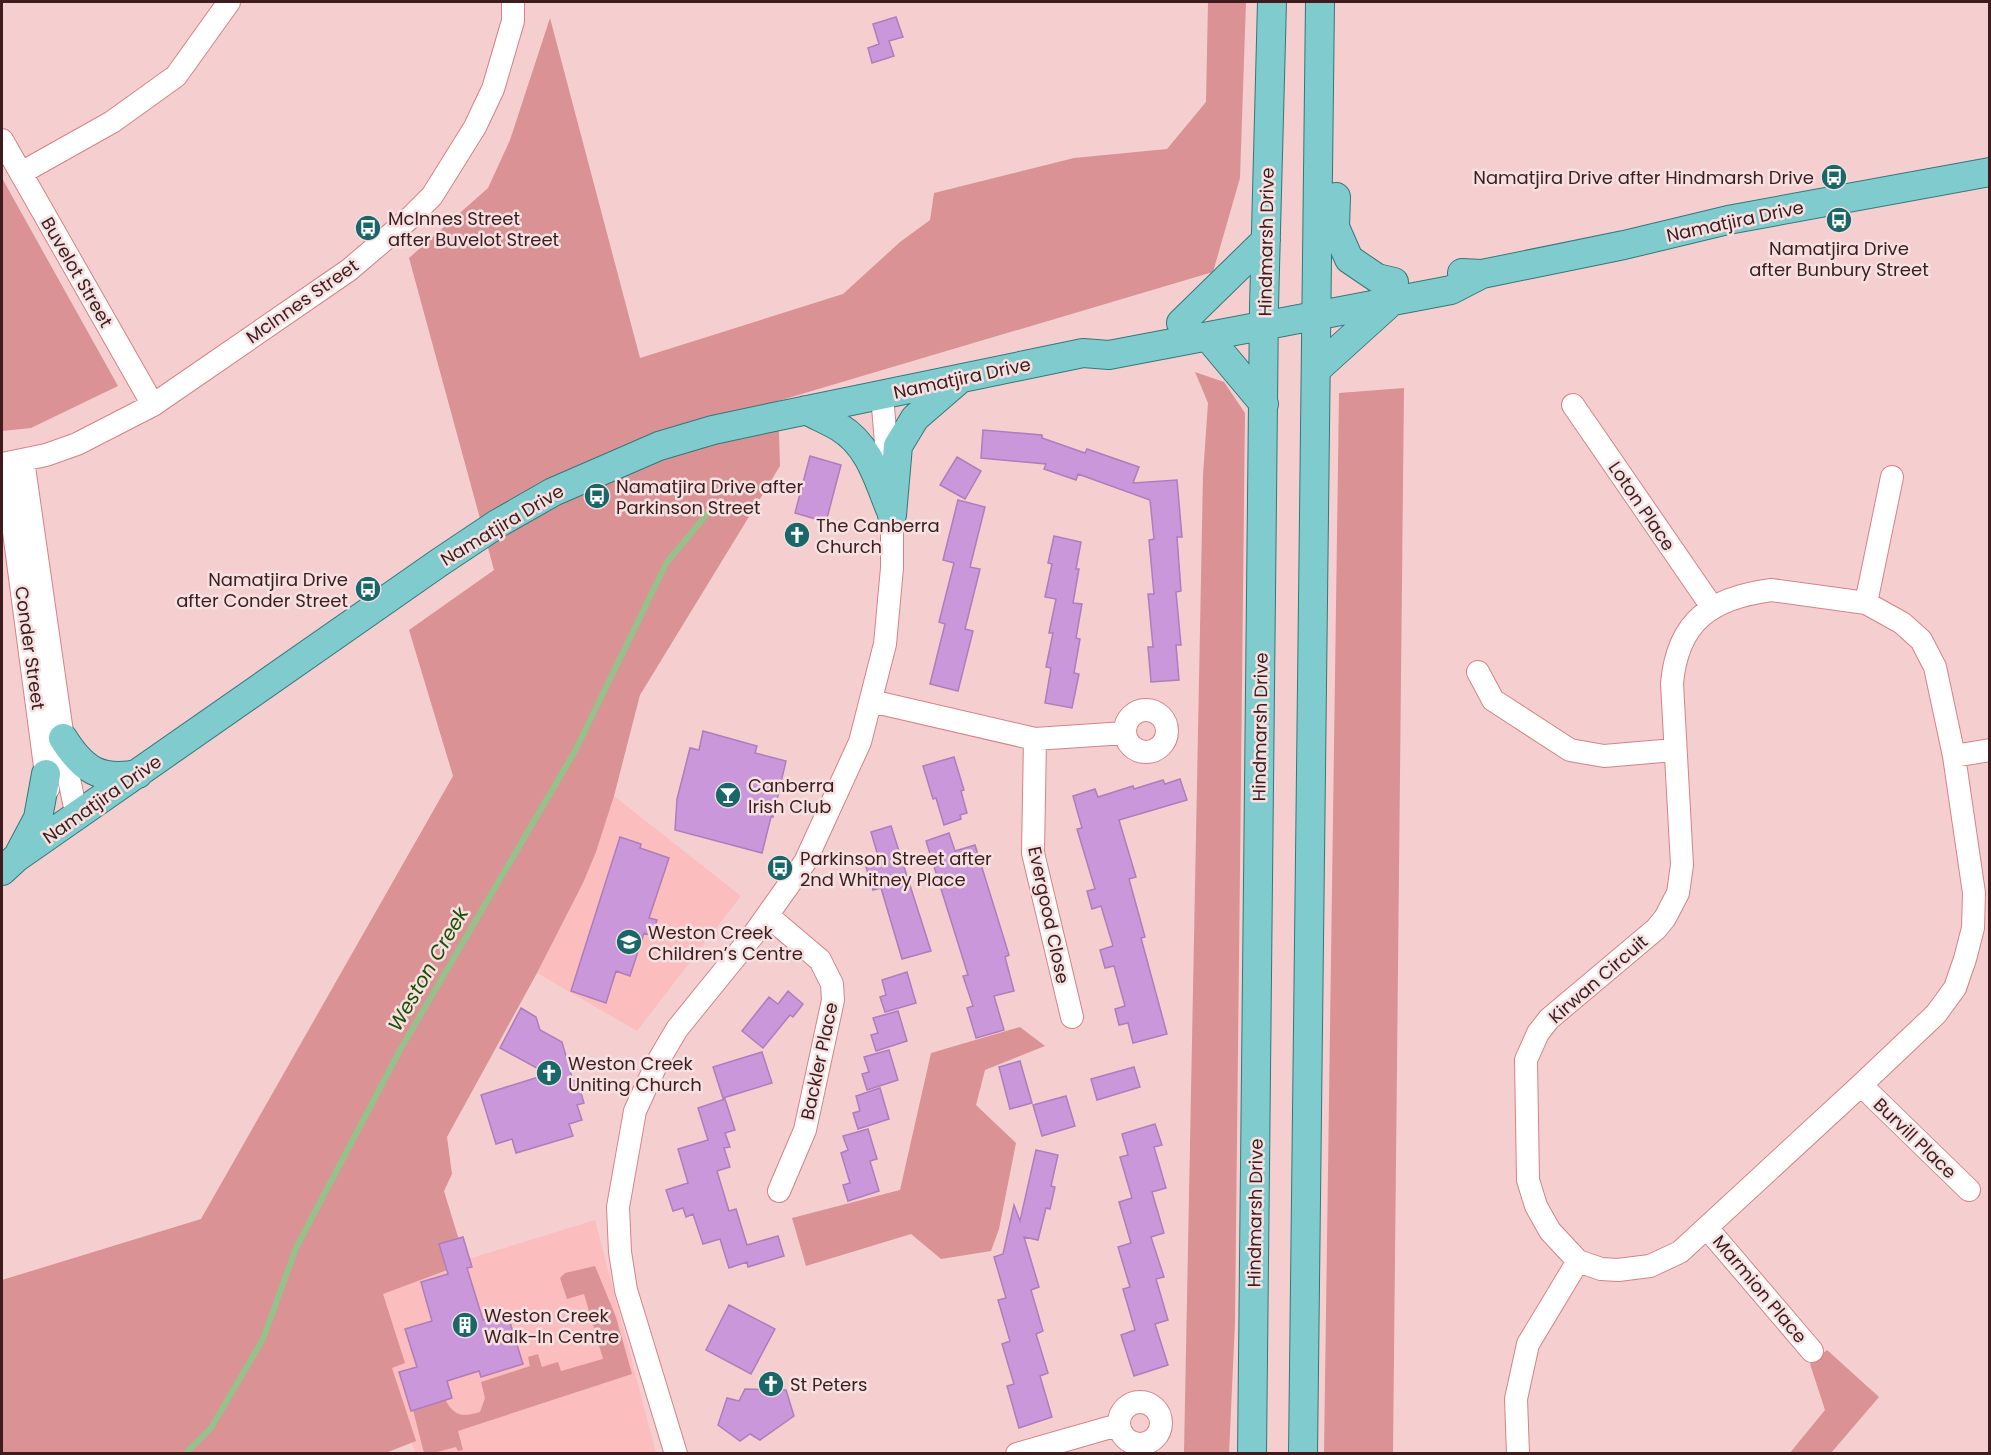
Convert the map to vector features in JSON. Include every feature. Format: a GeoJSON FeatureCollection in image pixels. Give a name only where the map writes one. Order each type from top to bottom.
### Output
{"type":"FeatureCollection","features":[{"type":"Feature","properties":{"kind":"main road","name":"Hindmarsh Drive"},"geometry":{"type":"LineString","coordinates":[[1252,1454],[1266,240],[1272,2]]}},
{"type":"Feature","properties":{"kind":"main road"},"geometry":{"type":"LineString","coordinates":[[1303,1454],[1320,2]]}},
{"type":"Feature","properties":{"kind":"main road"},"geometry":{"type":"LineString","coordinates":[[1317,369],[1392,292],[1377,278],[1349,259],[1335,227],[1338,107],[1319,80]]}},
{"type":"Feature","properties":{"kind":"main road","name":"Namatjira Drive"},"geometry":{"type":"LineString","coordinates":[[1083,353],[1105,338],[1181,324],[1265,316],[1392,292],[1451,290],[1482,274],[1624,246],[1728,220],[1989,172]]}},
{"type":"Feature","properties":{"kind":"main road"},"geometry":{"type":"LineString","coordinates":[[1181,324],[1266,240]]}},
{"type":"Feature","properties":{"kind":"main road","name":"Namatjira Drive"},"geometry":{"type":"LineString","coordinates":[[9,865],[497,524],[553,492],[623,461],[659,446],[713,430],[1083,353],[1109,356],[1208,337],[1265,316]]}},
{"type":"Feature","properties":{"kind":"main road"},"geometry":{"type":"LineString","coordinates":[[1208,337],[1264,404]]}},
{"type":"Feature","properties":{"kind":"main road"},"geometry":{"type":"LineString","coordinates":[[892,515],[898,446],[915,418],[961,378]]}},
{"type":"Feature","properties":{"kind":"main road"},"geometry":{"type":"LineString","coordinates":[[806,410],[840,428],[860,444],[871,461],[892,515]]}},
{"type":"Feature","properties":{"kind":"main road"},"geometry":{"type":"LineString","coordinates":[[63,738],[83,765],[102,774],[120,777],[138,774]]}},
{"type":"Feature","properties":{"kind":"main road"},"geometry":{"type":"LineString","coordinates":[[9,865],[38,818],[46,774]]}},
{"type":"Feature","properties":{"kind":"street"},"geometry":{"type":"LineString","coordinates":[[21,173],[112,122],[176,76],[230,2]]}},
{"type":"Feature","properties":{"kind":"street","name":"McInnes Street"},"geometry":{"type":"LineString","coordinates":[[10,462],[46,455],[77,444],[153,405],[349,270],[410,218],[432,196],[475,127],[494,89],[513,21],[513,2]]}},
{"type":"Feature","properties":{"kind":"street","name":"Buvelot Street"},"geometry":{"type":"LineString","coordinates":[[2,140],[153,405]]}},
{"type":"Feature","properties":{"kind":"street"},"geometry":{"type":"LineString","coordinates":[[676,1454],[626,1290],[620,1252],[618,1207],[635,1111],[657,1063],[677,1029],[768,916],[805,862],[860,742],[885,644],[892,568],[892,515],[882,395]]}},
{"type":"Feature","properties":{"kind":"street","name":"Loton Place"},"geometry":{"type":"LineString","coordinates":[[1573,405],[1712,607]]}},
{"type":"Feature","properties":{"kind":"street","name":"Conder Street"},"geometry":{"type":"LineString","coordinates":[[10,462],[77,817]]}},
{"type":"Feature","properties":{"kind":"street","name":"Conder Street"},"geometry":{"type":"LineString","coordinates":[[10,462],[54,832]]}},
{"type":"Feature","properties":{"kind":"street"},"geometry":{"type":"LineString","coordinates":[[1866,603],[1892,477]]}},
{"type":"Feature","properties":{"kind":"street","name":"Kirwan Circuit"},"geometry":{"type":"LineString","coordinates":[[1771,590],[1866,603],[1902,623],[1921,640],[1935,667],[1954,756],[1974,893],[1973,928],[1955,988],[1936,1014],[1707,1228],[1680,1252],[1650,1266],[1634,1269],[1601,1269],[1578,1261],[1550,1231],[1536,1206],[1528,1180],[1526,1060],[1538,1033],[1549,1019],[1656,928],[1672,906],[1681,879],[1682,865],[1672,682],[1677,654],[1690,628],[1712,607],[1750,593],[1771,590]]}},
{"type":"Feature","properties":{"kind":"street"},"geometry":{"type":"LineString","coordinates":[[1478,672],[1493,700],[1570,750],[1604,756],[1674,750]]}},
{"type":"Feature","properties":{"kind":"street"},"geometry":{"type":"LineString","coordinates":[[871,701],[1035,739],[1125,733]]}},
{"type":"Feature","properties":{"kind":"street","name":"Evergood Close"},"geometry":{"type":"LineString","coordinates":[[1035,739],[1033,853],[1072,1017]]}},
{"type":"Feature","properties":{"kind":"street"},"geometry":{"type":"LineString","coordinates":[[1954,756],[1989,750]]}},
{"type":"Feature","properties":{"kind":"street","name":"Backler Place"},"geometry":{"type":"LineString","coordinates":[[768,916],[820,960],[832,984],[833,992],[805,1130],[779,1191]]}},
{"type":"Feature","properties":{"kind":"street","name":"Burvill Place"},"geometry":{"type":"LineString","coordinates":[[1862,1085],[1969,1190]]}},
{"type":"Feature","properties":{"kind":"street","name":"Marmion Place"},"geometry":{"type":"LineString","coordinates":[[1707,1228],[1812,1351]]}},
{"type":"Feature","properties":{"kind":"street"},"geometry":{"type":"LineString","coordinates":[[1518,1454],[1516,1399],[1528,1344],[1578,1261]]}},
{"type":"Feature","properties":{"kind":"street"},"geometry":{"type":"LineString","coordinates":[[1017,1454],[1119,1425]]}},
{"type":"Feature","properties":{"kind":"shaded area"},"geometry":{"type":"Polygon","coordinates":[[[1208,2],[1246,2],[1240,178],[1213,272],[778,401],[780,466],[640,695],[614,796],[596,852],[583,883],[537,973],[447,1137],[452,1174],[444,1191],[466,1263],[383,1294],[405,1363],[392,1368],[416,1441],[383,1454],[2,1454],[2,1280],[201,1219],[453,776],[409,630],[494,570],[409,258],[488,188],[510,140],[550,18],[640,358],[843,294],[900,242],[930,220],[934,193],[1074,158],[1167,149],[1206,102],[1208,2]]]}},
{"type":"Feature","properties":{"kind":"shaded area"},"geometry":{"type":"Polygon","coordinates":[[[2,178],[118,386],[31,428],[2,431],[2,178]]]}},
{"type":"Feature","properties":{"kind":"shaded area"},"geometry":{"type":"Polygon","coordinates":[[[1195,372],[1224,382],[1245,413],[1235,1322],[1229,1454],[1184,1453],[1203,475],[1208,403],[1195,372]]]}},
{"type":"Feature","properties":{"kind":"shaded area"},"geometry":{"type":"Polygon","coordinates":[[[1404,388],[1393,1453],[1324,1453],[1339,393],[1404,388]]]}},
{"type":"Feature","properties":{"kind":"shaded area","name":"Weston Creek Children’s Centre"},"geometry":{"type":"Polygon","coordinates":[[[614,796],[741,896],[637,1031],[537,973],[583,883],[596,852],[614,796]]]}},
{"type":"Feature","properties":{"kind":"shaded area"},"geometry":{"type":"Polygon","coordinates":[[[1020,1027],[1045,1046],[985,1070],[976,1105],[1016,1143],[999,1229],[991,1251],[941,1259],[911,1234],[806,1266],[792,1218],[900,1190],[931,1053],[1020,1027]]]}},
{"type":"Feature","properties":{"kind":"shaded area"},"geometry":{"type":"Polygon","coordinates":[[[595,1220],[656,1453],[415,1453],[364,1291],[595,1220]]]}},
{"type":"Feature","properties":{"kind":"shaded area"},"geometry":{"type":"Polygon","coordinates":[[[595,1266],[616,1317],[632,1374],[458,1431],[463,1450],[458,1451],[456,1447],[424,1453],[413,1410],[445,1399],[452,1409],[460,1414],[469,1415],[480,1412],[485,1398],[481,1382],[530,1366],[528,1357],[538,1354],[542,1367],[558,1362],[561,1371],[603,1359],[584,1294],[567,1299],[560,1278],[565,1273],[595,1266]]]}},
{"type":"Feature","properties":{"kind":"shaded area"},"geometry":{"type":"Polygon","coordinates":[[[1827,1350],[1879,1397],[1831,1453],[1789,1454],[1825,1410],[1810,1364],[1827,1350]]]}},
{"type":"Feature","properties":{"kind":"building"},"geometry":{"type":"Polygon","coordinates":[[[896,17],[903,37],[889,41],[894,56],[872,63],[868,48],[879,44],[873,24],[896,17]]]}},
{"type":"Feature","properties":{"kind":"building"},"geometry":{"type":"Polygon","coordinates":[[[983,430],[1042,435],[1042,438],[1085,453],[1087,449],[1139,467],[1133,483],[1177,480],[1182,537],[1177,537],[1181,591],[1176,592],[1181,645],[1176,645],[1179,680],[1151,682],[1148,647],[1153,647],[1148,594],[1154,594],[1149,540],[1154,539],[1150,500],[1078,474],[1076,480],[1044,469],[1046,464],[981,458],[983,430]]]}},
{"type":"Feature","properties":{"kind":"building"},"geometry":{"type":"Polygon","coordinates":[[[810,456],[841,465],[826,522],[795,513],[810,456]]]}},
{"type":"Feature","properties":{"kind":"building"},"geometry":{"type":"Polygon","coordinates":[[[957,457],[981,471],[965,499],[940,485],[957,457]]]}},
{"type":"Feature","properties":{"kind":"building"},"geometry":{"type":"Polygon","coordinates":[[[958,500],[985,507],[970,567],[980,569],[965,629],[973,631],[958,691],[930,684],[945,624],[939,622],[954,563],[943,560],[958,500]]]}},
{"type":"Feature","properties":{"kind":"building"},"geometry":{"type":"Polygon","coordinates":[[[1054,536],[1081,542],[1073,603],[1082,604],[1076,638],[1080,639],[1074,673],[1079,674],[1072,708],[1045,703],[1051,668],[1046,667],[1053,633],[1049,633],[1056,599],[1045,597],[1052,564],[1048,563],[1054,536]]]}},
{"type":"Feature","properties":{"kind":"building","name":"Canberra Irish Club"},"geometry":{"type":"Polygon","coordinates":[[[703,731],[757,746],[755,753],[786,761],[762,853],[675,830],[677,799],[690,748],[699,750],[703,731]]]}},
{"type":"Feature","properties":{"kind":"building"},"geometry":{"type":"Polygon","coordinates":[[[954,757],[964,790],[961,791],[967,813],[960,815],[961,819],[944,825],[923,766],[954,757]]]}},
{"type":"Feature","properties":{"kind":"building"},"geometry":{"type":"Polygon","coordinates":[[[1180,779],[1187,800],[1119,820],[1136,877],[1129,879],[1145,937],[1141,938],[1167,1034],[1133,1043],[1128,1023],[1119,1025],[1115,1009],[1125,1006],[1114,966],[1105,968],[1100,950],[1113,946],[1101,906],[1092,909],[1087,891],[1095,889],[1077,829],[1082,828],[1073,796],[1095,789],[1098,797],[1133,786],[1134,789],[1163,780],[1165,784],[1180,779]]]}},
{"type":"Feature","properties":{"kind":"building"},"geometry":{"type":"Polygon","coordinates":[[[891,826],[931,951],[902,959],[881,888],[873,890],[866,867],[880,863],[871,832],[891,826]]]}},
{"type":"Feature","properties":{"kind":"building"},"geometry":{"type":"Polygon","coordinates":[[[949,833],[955,851],[975,845],[1009,955],[1005,957],[1014,991],[994,996],[1004,1030],[976,1038],[967,1008],[973,1006],[963,976],[968,975],[926,841],[949,833]]]}},
{"type":"Feature","properties":{"kind":"building"},"geometry":{"type":"Polygon","coordinates":[[[620,837],[641,844],[640,848],[669,858],[649,918],[657,920],[652,936],[644,933],[630,976],[616,971],[606,1003],[571,991],[620,837]]]}},
{"type":"Feature","properties":{"kind":"building"},"geometry":{"type":"Polygon","coordinates":[[[907,972],[916,1003],[885,1012],[880,997],[886,995],[882,980],[907,972]]]}},
{"type":"Feature","properties":{"kind":"building"},"geometry":{"type":"Polygon","coordinates":[[[788,991],[803,1004],[793,1017],[790,1015],[763,1048],[742,1031],[769,997],[778,1004],[788,991]]]}},
{"type":"Feature","properties":{"kind":"building"},"geometry":{"type":"Polygon","coordinates":[[[521,1008],[536,1017],[540,1030],[562,1042],[573,1081],[577,1080],[584,1103],[577,1105],[582,1120],[569,1124],[573,1136],[516,1153],[512,1139],[496,1144],[481,1095],[548,1074],[500,1048],[521,1008]]]}},
{"type":"Feature","properties":{"kind":"building"},"geometry":{"type":"Polygon","coordinates":[[[898,1011],[907,1041],[876,1051],[871,1035],[878,1033],[873,1018],[898,1011]]]}},
{"type":"Feature","properties":{"kind":"building"},"geometry":{"type":"Polygon","coordinates":[[[889,1050],[898,1080],[867,1090],[862,1074],[869,1072],[864,1057],[889,1050]]]}},
{"type":"Feature","properties":{"kind":"building"},"geometry":{"type":"Polygon","coordinates":[[[762,1052],[772,1083],[723,1098],[713,1067],[762,1052]]]}},
{"type":"Feature","properties":{"kind":"building"},"geometry":{"type":"Polygon","coordinates":[[[1020,1061],[1032,1103],[1010,1109],[999,1067],[1020,1061]]]}},
{"type":"Feature","properties":{"kind":"building"},"geometry":{"type":"Polygon","coordinates":[[[1134,1067],[1140,1087],[1097,1100],[1091,1079],[1134,1067]]]}},
{"type":"Feature","properties":{"kind":"building"},"geometry":{"type":"Polygon","coordinates":[[[880,1088],[889,1119],[858,1129],[853,1113],[860,1111],[856,1096],[880,1088]]]}},
{"type":"Feature","properties":{"kind":"building"},"geometry":{"type":"Polygon","coordinates":[[[1066,1096],[1075,1126],[1042,1136],[1033,1105],[1066,1096]]]}},
{"type":"Feature","properties":{"kind":"building"},"geometry":{"type":"Polygon","coordinates":[[[725,1099],[735,1130],[725,1133],[730,1147],[724,1148],[730,1167],[717,1171],[729,1211],[736,1209],[747,1245],[778,1236],[784,1256],[748,1267],[747,1262],[729,1268],[720,1239],[703,1244],[693,1214],[686,1217],[683,1208],[673,1211],[666,1190],[688,1183],[678,1149],[708,1140],[698,1108],[725,1099]]]}},
{"type":"Feature","properties":{"kind":"building"},"geometry":{"type":"Polygon","coordinates":[[[1155,1124],[1162,1145],[1154,1147],[1166,1188],[1152,1192],[1164,1233],[1151,1237],[1164,1277],[1156,1279],[1168,1320],[1155,1324],[1168,1365],[1134,1376],[1121,1335],[1135,1330],[1123,1289],[1130,1287],[1118,1247],[1131,1243],[1119,1202],[1132,1198],[1120,1157],[1128,1155],[1122,1134],[1155,1124]]]}},
{"type":"Feature","properties":{"kind":"building"},"geometry":{"type":"Polygon","coordinates":[[[868,1129],[877,1159],[870,1161],[879,1191],[848,1201],[843,1185],[850,1183],[841,1153],[848,1150],[843,1136],[868,1129]]]}},
{"type":"Feature","properties":{"kind":"building"},"geometry":{"type":"Polygon","coordinates":[[[1036,1150],[1058,1155],[1051,1186],[1055,1187],[1050,1209],[1046,1208],[1038,1240],[1024,1237],[1039,1287],[1031,1290],[1043,1331],[1036,1334],[1048,1373],[1040,1376],[1052,1417],[1019,1428],[1007,1386],[1014,1384],[1002,1344],[1010,1341],[998,1300],[1006,1298],[994,1257],[1003,1254],[1014,1205],[1020,1221],[1036,1150]]]}},
{"type":"Feature","properties":{"kind":"building","name":"Weston Creek Walk-In Centre"},"geometry":{"type":"Polygon","coordinates":[[[463,1237],[472,1267],[467,1268],[483,1320],[507,1313],[523,1364],[481,1377],[479,1371],[447,1381],[452,1398],[411,1411],[399,1372],[417,1367],[405,1329],[432,1321],[421,1282],[448,1274],[439,1244],[463,1237]]]}},
{"type":"Feature","properties":{"kind":"building"},"geometry":{"type":"Polygon","coordinates":[[[729,1305],[775,1329],[751,1374],[706,1350],[729,1305]]]}},
{"type":"Feature","properties":{"kind":"building"},"geometry":{"type":"Polygon","coordinates":[[[745,1389],[786,1390],[794,1416],[760,1440],[750,1434],[740,1441],[718,1425],[727,1398],[739,1401],[745,1389]]]}},
{"type":"Feature","properties":{"kind":"waterway","name":"Weston Creek"},"geometry":{"type":"LineString","coordinates":[[185,1454],[211,1428],[263,1339],[296,1248],[400,1050],[575,751],[667,562],[713,507]]}},
{"type":"Feature","properties":{"kind":"place","name":"Namatjira Drive after Hindmarsh Drive"},"geometry":{"type":"Point","coordinates":[1834,177]}},
{"type":"Feature","properties":{"kind":"place","name":"Namatjira Drive after Bunbury Street"},"geometry":{"type":"Point","coordinates":[1839,220]}},
{"type":"Feature","properties":{"kind":"place","name":"McInnes Street after Buvelot Street"},"geometry":{"type":"Point","coordinates":[368,228]}},
{"type":"Feature","properties":{"kind":"place","name":"Namatjira Drive after Parkinson Street"},"geometry":{"type":"Point","coordinates":[597,496]}},
{"type":"Feature","properties":{"kind":"place","name":"The Canberra Church"},"geometry":{"type":"Point","coordinates":[797,535]}},
{"type":"Feature","properties":{"kind":"place","name":"Namatjira Drive after Conder Street"},"geometry":{"type":"Point","coordinates":[368,589]}},
{"type":"Feature","properties":{"kind":"place","name":"Canberra Irish Club"},"geometry":{"type":"Point","coordinates":[728,795]}},
{"type":"Feature","properties":{"kind":"place","name":"Parkinson Street after 2nd Whitney Place"},"geometry":{"type":"Point","coordinates":[780,868]}},
{"type":"Feature","properties":{"kind":"place","name":"Weston Creek Children’s Centre"},"geometry":{"type":"Point","coordinates":[629,942]}},
{"type":"Feature","properties":{"kind":"place","name":"Weston Creek Uniting Church"},"geometry":{"type":"Point","coordinates":[549,1073]}},
{"type":"Feature","properties":{"kind":"place","name":"Weston Creek Walk-In Centre"},"geometry":{"type":"Point","coordinates":[465,1325]}},
{"type":"Feature","properties":{"kind":"place","name":"St Peters"},"geometry":{"type":"Point","coordinates":[771,1384]}}]}
